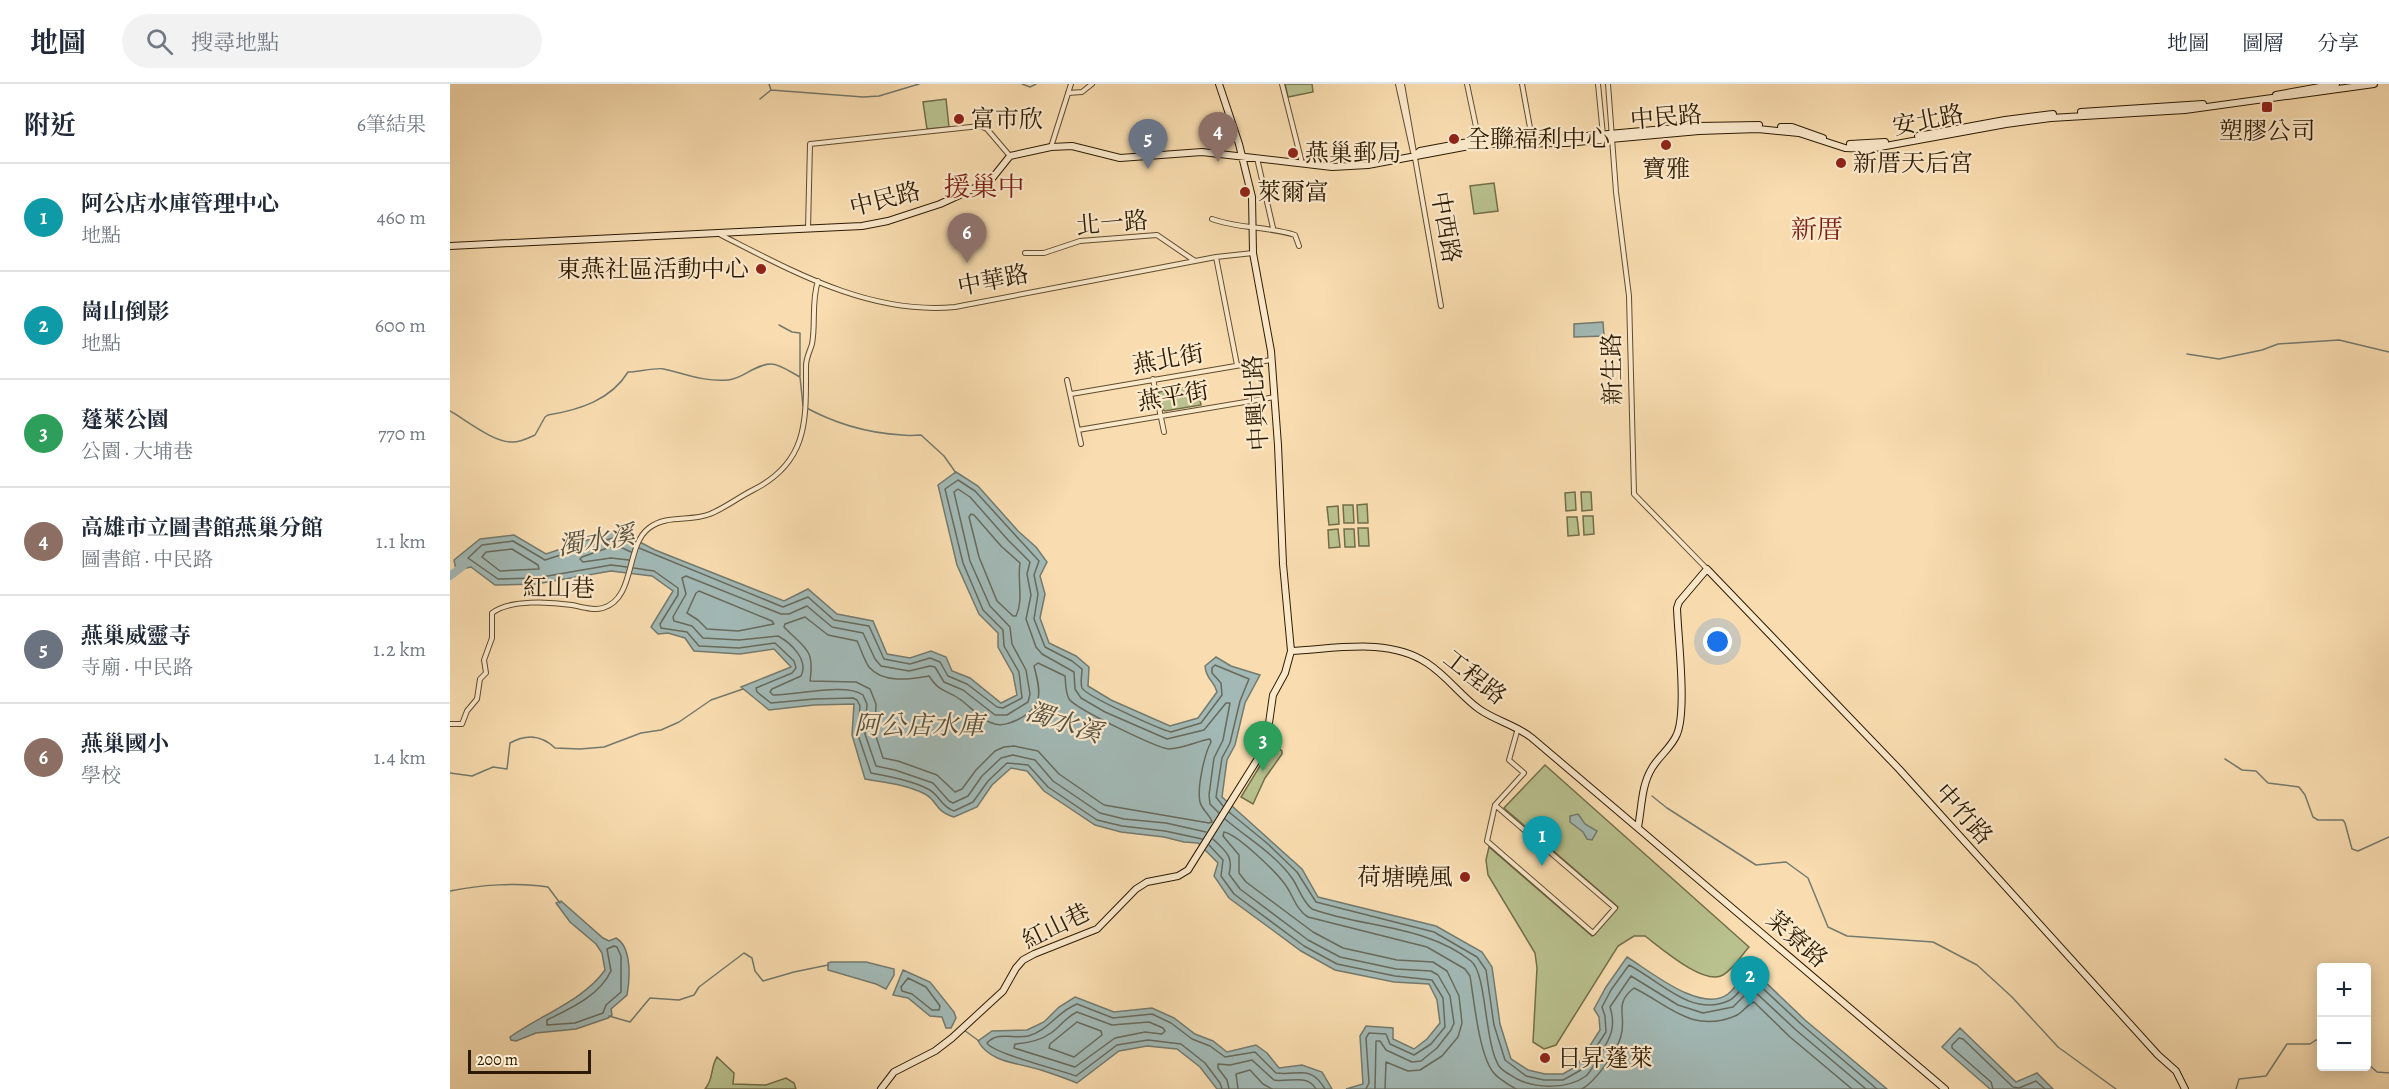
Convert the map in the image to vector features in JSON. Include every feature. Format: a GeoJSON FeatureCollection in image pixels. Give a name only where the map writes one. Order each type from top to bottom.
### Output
{"type":"FeatureCollection","features":[{"type":"Feature","properties":{"kind":"street"},"geometry":{"type":"LineString","coordinates":[[1051,147],[1071,84]]}},
{"type":"Feature","properties":{"kind":"street"},"geometry":{"type":"LineString","coordinates":[[1068,93],[1082,92],[1092,84]]}},
{"type":"Feature","properties":{"kind":"street","name":"中興北路"},"geometry":{"type":"LineString","coordinates":[[1220,84],[1252,197],[1253,253],[1275,397],[1283,564],[1291,651]]}},
{"type":"Feature","properties":{"kind":"street"},"geometry":{"type":"LineString","coordinates":[[1282,84],[1302,163]]}},
{"type":"Feature","properties":{"kind":"street","name":"中西路"},"geometry":{"type":"LineString","coordinates":[[1400,84],[1415,155],[1441,306]]}},
{"type":"Feature","properties":{"kind":"street"},"geometry":{"type":"LineString","coordinates":[[1467,84],[1480,142]]}},
{"type":"Feature","properties":{"kind":"street"},"geometry":{"type":"LineString","coordinates":[[1522,84],[1532,143]]}},
{"type":"Feature","properties":{"kind":"street"},"geometry":{"type":"LineString","coordinates":[[1598,84],[1603,136]]}},
{"type":"Feature","properties":{"kind":"street","name":"新生路"},"geometry":{"type":"LineString","coordinates":[[1608,84],[1629,296],[1634,494],[1707,569]]}},
{"type":"Feature","properties":{"kind":"street","name":"安北路"},"geometry":{"type":"LineString","coordinates":[[1806,133],[1836,143],[1871,144],[2025,117],[2193,105],[2336,84]]}},
{"type":"Feature","properties":{"kind":"street","name":"安北路"},"geometry":{"type":"LineString","coordinates":[[1812,139],[1845,148],[1869,149],[2051,118],[2185,110],[2374,84]]}},
{"type":"Feature","properties":{"kind":"street","name":"中民路"},"geometry":{"type":"LineString","coordinates":[[1532,143],[1612,137],[1698,126],[1745,124],[1791,127],[1806,133]]}},
{"type":"Feature","properties":{"kind":"street"},"geometry":{"type":"LineString","coordinates":[[808,230],[810,144],[980,126],[987,129],[1010,156]]}},
{"type":"Feature","properties":{"kind":"street","name":"中民路"},"geometry":{"type":"LineString","coordinates":[[450,246],[862,226],[888,221],[933,206],[986,183],[994,177],[1010,156],[1051,147],[1072,146],[1120,158],[1202,152],[1332,167],[1368,165],[1480,142],[1532,143],[1751,129],[1780,130],[1812,139]]}},
{"type":"Feature","properties":{"kind":"street"},"geometry":{"type":"LineString","coordinates":[[1257,157],[1273,228]]}},
{"type":"Feature","properties":{"kind":"street"},"geometry":{"type":"LineString","coordinates":[[1212,219],[1229,225],[1273,228],[1295,235],[1299,246]]}},
{"type":"Feature","properties":{"kind":"street","name":"中華路"},"geometry":{"type":"LineString","coordinates":[[717,233],[818,281],[873,302],[932,309],[964,305],[1216,257],[1253,253]]}},
{"type":"Feature","properties":{"kind":"street","name":"北一路"},"geometry":{"type":"LineString","coordinates":[[1025,253],[1044,253],[1080,241],[1157,235],[1196,261]]}},
{"type":"Feature","properties":{"kind":"street"},"geometry":{"type":"LineString","coordinates":[[1216,257],[1237,365]]}},
{"type":"Feature","properties":{"kind":"street","name":"紅山巷"},"geometry":{"type":"LineString","coordinates":[[450,724],[462,724],[467,711],[477,699],[480,679],[486,673],[484,660],[492,638],[492,613],[497,609],[519,603],[558,603],[595,609],[603,608],[621,594],[642,536],[650,527],[661,521],[709,514],[766,482],[795,455],[807,405],[806,362],[812,343],[813,296],[818,281]]}},
{"type":"Feature","properties":{"kind":"street","name":"燕北街"},"geometry":{"type":"LineString","coordinates":[[1071,394],[1271,360]]}},
{"type":"Feature","properties":{"kind":"street"},"geometry":{"type":"LineString","coordinates":[[1067,380],[1081,444]]}},
{"type":"Feature","properties":{"kind":"street"},"geometry":{"type":"LineString","coordinates":[[1153,380],[1164,432]]}},
{"type":"Feature","properties":{"kind":"street","name":"燕平街"},"geometry":{"type":"LineString","coordinates":[[1078,430],[1275,397]]}},
{"type":"Feature","properties":{"kind":"street"},"geometry":{"type":"LineString","coordinates":[[1638,827],[1650,770],[1674,740],[1679,725],[1681,689],[1677,608],[1679,602],[1707,569]]}},
{"type":"Feature","properties":{"kind":"street","name":"中竹路"},"geometry":{"type":"LineString","coordinates":[[1707,569],[1906,777],[2158,1055],[2176,1071],[2185,1089]]}},
{"type":"Feature","properties":{"kind":"street","name":"工程路"},"geometry":{"type":"LineString","coordinates":[[1291,651],[1373,647],[1409,654],[1428,664],[1487,715],[1518,728],[1532,738],[1638,827]]}},
{"type":"Feature","properties":{"kind":"street","name":"紅山巷"},"geometry":{"type":"LineString","coordinates":[[881,1089],[894,1072],[935,1051],[1003,991],[1023,960],[1097,928],[1136,889],[1148,882],[1178,876],[1188,870],[1262,752],[1267,737],[1273,695],[1285,673],[1291,651]]}},
{"type":"Feature","properties":{"kind":"street"},"geometry":{"type":"LineString","coordinates":[[1496,805],[1615,908],[1593,933],[1487,841],[1496,805],[1524,773],[1509,760],[1518,728]]}},
{"type":"Feature","properties":{"kind":"street","name":"菜寮路"},"geometry":{"type":"LineString","coordinates":[[1638,827],[1945,1089]]}},
{"type":"Feature","properties":{"kind":"green space"},"geometry":{"type":"Polygon","coordinates":[[[1285,84],[1312,84],[1313,92],[1288,97],[1285,84]]]}},
{"type":"Feature","properties":{"kind":"green space"},"geometry":{"type":"Polygon","coordinates":[[[946,99],[949,127],[927,129],[923,102],[946,99]]]}},
{"type":"Feature","properties":{"kind":"green space"},"geometry":{"type":"Polygon","coordinates":[[[1494,183],[1498,211],[1474,214],[1470,186],[1494,183]]]}},
{"type":"Feature","properties":{"kind":"green space"},"geometry":{"type":"Polygon","coordinates":[[[1197,385],[1201,405],[1163,410],[1159,392],[1197,385]]]}},
{"type":"Feature","properties":{"kind":"green space"},"geometry":{"type":"Polygon","coordinates":[[[1575,492],[1576,510],[1566,511],[1565,493],[1575,492]]]}},
{"type":"Feature","properties":{"kind":"green space"},"geometry":{"type":"Polygon","coordinates":[[[1581,492],[1591,492],[1592,510],[1582,511],[1581,492]]]}},
{"type":"Feature","properties":{"kind":"green space"},"geometry":{"type":"Polygon","coordinates":[[[1367,504],[1368,523],[1358,523],[1357,505],[1367,504]]]}},
{"type":"Feature","properties":{"kind":"green space"},"geometry":{"type":"Polygon","coordinates":[[[1343,505],[1353,505],[1354,523],[1344,523],[1343,505]]]}},
{"type":"Feature","properties":{"kind":"green space"},"geometry":{"type":"Polygon","coordinates":[[[1338,506],[1339,524],[1329,525],[1327,507],[1338,506]]]}},
{"type":"Feature","properties":{"kind":"green space"},"geometry":{"type":"Polygon","coordinates":[[[1583,516],[1593,516],[1594,534],[1584,535],[1583,516]]]}},
{"type":"Feature","properties":{"kind":"green space"},"geometry":{"type":"Polygon","coordinates":[[[1567,517],[1577,517],[1579,535],[1568,536],[1567,517]]]}},
{"type":"Feature","properties":{"kind":"green space"},"geometry":{"type":"Polygon","coordinates":[[[1358,528],[1368,528],[1369,546],[1359,546],[1358,528]]]}},
{"type":"Feature","properties":{"kind":"green space"},"geometry":{"type":"Polygon","coordinates":[[[1338,529],[1340,547],[1329,548],[1328,530],[1338,529]]]}},
{"type":"Feature","properties":{"kind":"green space"},"geometry":{"type":"Polygon","coordinates":[[[1344,529],[1354,529],[1355,547],[1345,547],[1344,529]]]}},
{"type":"Feature","properties":{"kind":"green space"},"geometry":{"type":"Polygon","coordinates":[[[1271,742],[1282,751],[1282,754],[1265,778],[1253,804],[1241,797],[1266,756],[1271,742]]]}},
{"type":"Feature","properties":{"kind":"green space"},"geometry":{"type":"Polygon","coordinates":[[[1545,765],[1749,947],[1734,966],[1723,975],[1715,977],[1694,971],[1645,936],[1634,936],[1618,946],[1556,1045],[1544,1049],[1533,1042],[1537,968],[1535,953],[1488,875],[1486,860],[1489,847],[1592,936],[1618,907],[1504,808],[1545,765]]]}},
{"type":"Feature","properties":{"kind":"green space"},"geometry":{"type":"Polygon","coordinates":[[[717,1057],[734,1073],[733,1084],[766,1085],[786,1078],[794,1083],[796,1089],[705,1089],[710,1081],[717,1057]]]}},
{"type":"Feature","properties":{"kind":"water"},"geometry":{"type":"Polygon","coordinates":[[[1603,322],[1604,336],[1574,337],[1574,324],[1603,322]]]}},
{"type":"Feature","properties":{"kind":"water","name":"阿公店水庫"},"geometry":{"type":"Polygon","coordinates":[[[956,472],[978,486],[1018,531],[1036,547],[1047,562],[1040,576],[1045,594],[1040,618],[1049,643],[1076,656],[1089,667],[1088,686],[1111,700],[1170,726],[1198,718],[1217,692],[1205,666],[1216,657],[1231,666],[1260,675],[1245,703],[1235,745],[1227,760],[1222,797],[1302,869],[1318,897],[1436,926],[1482,952],[1492,967],[1500,1024],[1511,1059],[1528,1070],[1545,1074],[1563,1074],[1577,1066],[1600,1030],[1599,1017],[1594,1009],[1627,957],[1676,988],[1704,999],[1717,999],[1728,994],[1747,973],[1760,977],[1805,1020],[1887,1089],[1346,1089],[1363,1084],[1360,1036],[1366,1026],[1393,1028],[1393,1039],[1414,1049],[1427,1039],[1440,1023],[1437,1000],[1429,984],[1394,982],[1335,970],[1301,951],[1229,898],[1214,876],[1218,863],[1198,843],[1121,832],[1095,825],[1044,791],[1027,771],[1011,768],[992,785],[977,807],[954,817],[948,815],[925,794],[896,784],[865,779],[852,735],[854,704],[814,705],[769,710],[741,687],[791,667],[774,649],[740,654],[694,651],[685,638],[668,633],[658,634],[651,627],[673,591],[652,576],[611,571],[536,584],[495,585],[471,567],[456,570],[454,560],[480,539],[514,535],[546,554],[617,530],[655,550],[784,601],[808,589],[837,614],[873,621],[887,654],[910,658],[931,651],[946,657],[952,671],[970,678],[1001,703],[1017,695],[1013,674],[998,647],[998,633],[979,614],[957,565],[938,485],[956,472]]]}},
{"type":"Feature","properties":{"kind":"water"},"geometry":{"type":"Polygon","coordinates":[[[1578,814],[1585,824],[1597,831],[1592,840],[1587,839],[1583,832],[1570,822],[1570,816],[1578,814]]]}},
{"type":"Feature","properties":{"kind":"water"},"geometry":{"type":"Polygon","coordinates":[[[561,901],[603,938],[609,941],[616,938],[621,942],[629,964],[627,995],[611,1009],[612,1015],[608,1018],[576,1029],[536,1033],[516,1041],[511,1040],[510,1037],[522,1029],[574,999],[596,981],[605,970],[602,953],[596,944],[570,922],[556,903],[561,901]]]}},
{"type":"Feature","properties":{"kind":"water"},"geometry":{"type":"Polygon","coordinates":[[[866,962],[894,969],[894,975],[886,989],[828,970],[828,963],[866,962]]]}},
{"type":"Feature","properties":{"kind":"water"},"geometry":{"type":"Polygon","coordinates":[[[903,970],[930,982],[954,1012],[956,1018],[951,1028],[946,1028],[942,1017],[930,1016],[908,998],[893,995],[903,970]]]}},
{"type":"Feature","properties":{"kind":"water"},"geometry":{"type":"Polygon","coordinates":[[[1075,997],[1114,1012],[1152,1008],[1174,1018],[1195,1034],[1213,1041],[1227,1052],[1256,1045],[1267,1053],[1279,1068],[1302,1065],[1322,1072],[1332,1089],[1217,1089],[1200,1067],[1177,1049],[1147,1046],[1119,1051],[1077,1083],[997,1058],[983,1048],[978,1041],[992,1031],[1027,1030],[1044,1022],[1059,1007],[1075,997]]]}},
{"type":"Feature","properties":{"kind":"water"},"geometry":{"type":"Polygon","coordinates":[[[1960,1028],[2016,1082],[2037,1073],[2053,1089],[1990,1089],[1942,1047],[1960,1028]]]}},
{"type":"Feature","properties":{"kind":"waterway"},"geometry":{"type":"LineString","coordinates":[[769,84],[771,90],[863,97],[879,96],[919,84]]}},
{"type":"Feature","properties":{"kind":"waterway"},"geometry":{"type":"LineString","coordinates":[[1022,84],[1030,87],[1036,84]]}},
{"type":"Feature","properties":{"kind":"waterway"},"geometry":{"type":"LineString","coordinates":[[760,99],[771,90]]}},
{"type":"Feature","properties":{"kind":"waterway"},"geometry":{"type":"LineString","coordinates":[[779,325],[792,332],[800,333],[800,376]]}},
{"type":"Feature","properties":{"kind":"waterway"},"geometry":{"type":"LineString","coordinates":[[2187,354],[2219,359],[2262,350],[2278,344],[2339,340],[2389,352]]}},
{"type":"Feature","properties":{"kind":"waterway"},"geometry":{"type":"LineString","coordinates":[[450,411],[497,439],[516,442],[535,435],[548,415],[582,407],[603,397],[613,390],[628,372],[661,369],[703,379],[728,380],[760,366],[775,364],[800,377],[803,406],[839,423],[863,430],[921,435],[944,456],[956,473]]}},
{"type":"Feature","properties":{"kind":"waterway","name":"濁水溪"},"geometry":{"type":"LineString","coordinates":[[450,576],[463,566]]}},
{"type":"Feature","properties":{"kind":"waterway"},"geometry":{"type":"LineString","coordinates":[[450,773],[472,776],[493,767],[507,769],[510,743],[522,738],[539,738],[555,748],[604,747],[641,733],[661,730],[679,722],[711,700],[743,689]]}},
{"type":"Feature","properties":{"kind":"waterway"},"geometry":{"type":"LineString","coordinates":[[2225,759],[2242,770],[2256,771],[2268,783],[2299,787],[2305,795],[2313,817],[2318,820],[2343,820],[2352,849],[2358,851],[2389,837]]}},
{"type":"Feature","properties":{"kind":"waterway"},"geometry":{"type":"LineString","coordinates":[[1652,796],[1756,865],[1786,862],[1808,878],[1828,927],[1847,936],[1933,942],[1977,965],[2012,997],[2058,1047],[2116,1089]]}},
{"type":"Feature","properties":{"kind":"waterway"},"geometry":{"type":"LineString","coordinates":[[450,891],[499,885],[537,885],[548,887],[560,903]]}},
{"type":"Feature","properties":{"kind":"waterway"},"geometry":{"type":"LineString","coordinates":[[609,1016],[630,1022],[650,998],[679,1000],[694,995],[699,987],[744,953],[752,958],[755,971],[763,981],[828,965]]}},
{"type":"Feature","properties":{"kind":"waterway"},"geometry":{"type":"LineString","coordinates":[[964,1030],[979,1041]]}},
{"type":"Feature","properties":{"kind":"waterway"},"geometry":{"type":"LineString","coordinates":[[2236,1089],[2239,1079],[2266,1076],[2287,1044],[2310,1044],[2317,1040]]}},
{"type":"Feature","properties":{"kind":"waterway"},"geometry":{"type":"LineString","coordinates":[[2371,1067],[2377,1072],[2389,1073]]}},
{"type":"Feature","properties":{"kind":"place","name":"塑膠公司"},"geometry":{"type":"Point","coordinates":[2267,107]}},
{"type":"Feature","properties":{"kind":"place","name":"富市欣"},"geometry":{"type":"Point","coordinates":[959,119]}},
{"type":"Feature","properties":{"kind":"place","name":"全聯福利中心"},"geometry":{"type":"Point","coordinates":[1454,139]}},
{"type":"Feature","properties":{"kind":"place","name":"寶雅"},"geometry":{"type":"Point","coordinates":[1666,145]}},
{"type":"Feature","properties":{"kind":"place","name":"燕巢郵局"},"geometry":{"type":"Point","coordinates":[1293,153]}},
{"type":"Feature","properties":{"kind":"place","name":"高雄市立圖書館燕巢分館"},"geometry":{"type":"Point","coordinates":[1218,162]}},
{"type":"Feature","properties":{"kind":"place","name":"新厝天后宮"},"geometry":{"type":"Point","coordinates":[1841,163]}},
{"type":"Feature","properties":{"kind":"place","name":"燕巢威靈寺"},"geometry":{"type":"Point","coordinates":[1148,169]}},
{"type":"Feature","properties":{"kind":"place","name":"萊爾富"},"geometry":{"type":"Point","coordinates":[1245,192]}},
{"type":"Feature","properties":{"kind":"place","name":"燕巢國小"},"geometry":{"type":"Point","coordinates":[967,263]}},
{"type":"Feature","properties":{"kind":"place","name":"東燕社區活動中心"},"geometry":{"type":"Point","coordinates":[761,269]}},
{"type":"Feature","properties":{"kind":"place","name":"蓬萊公園"},"geometry":{"type":"Point","coordinates":[1263,771]}},
{"type":"Feature","properties":{"kind":"place","name":"阿公店水庫管理中心"},"geometry":{"type":"Point","coordinates":[1542,866]}},
{"type":"Feature","properties":{"kind":"place","name":"荷塘曉風"},"geometry":{"type":"Point","coordinates":[1465,877]}},
{"type":"Feature","properties":{"kind":"place","name":"崗山倒影"},"geometry":{"type":"Point","coordinates":[1750,1006]}},
{"type":"Feature","properties":{"kind":"place","name":"日昇蓬萊"},"geometry":{"type":"Point","coordinates":[1545,1058]}},
{"type":"Feature","properties":{"kind":"district","name":"援巢中"},"geometry":{"type":"Point","coordinates":[984,187]}},
{"type":"Feature","properties":{"kind":"district","name":"新厝"},"geometry":{"type":"Point","coordinates":[1817,229]}}]}
